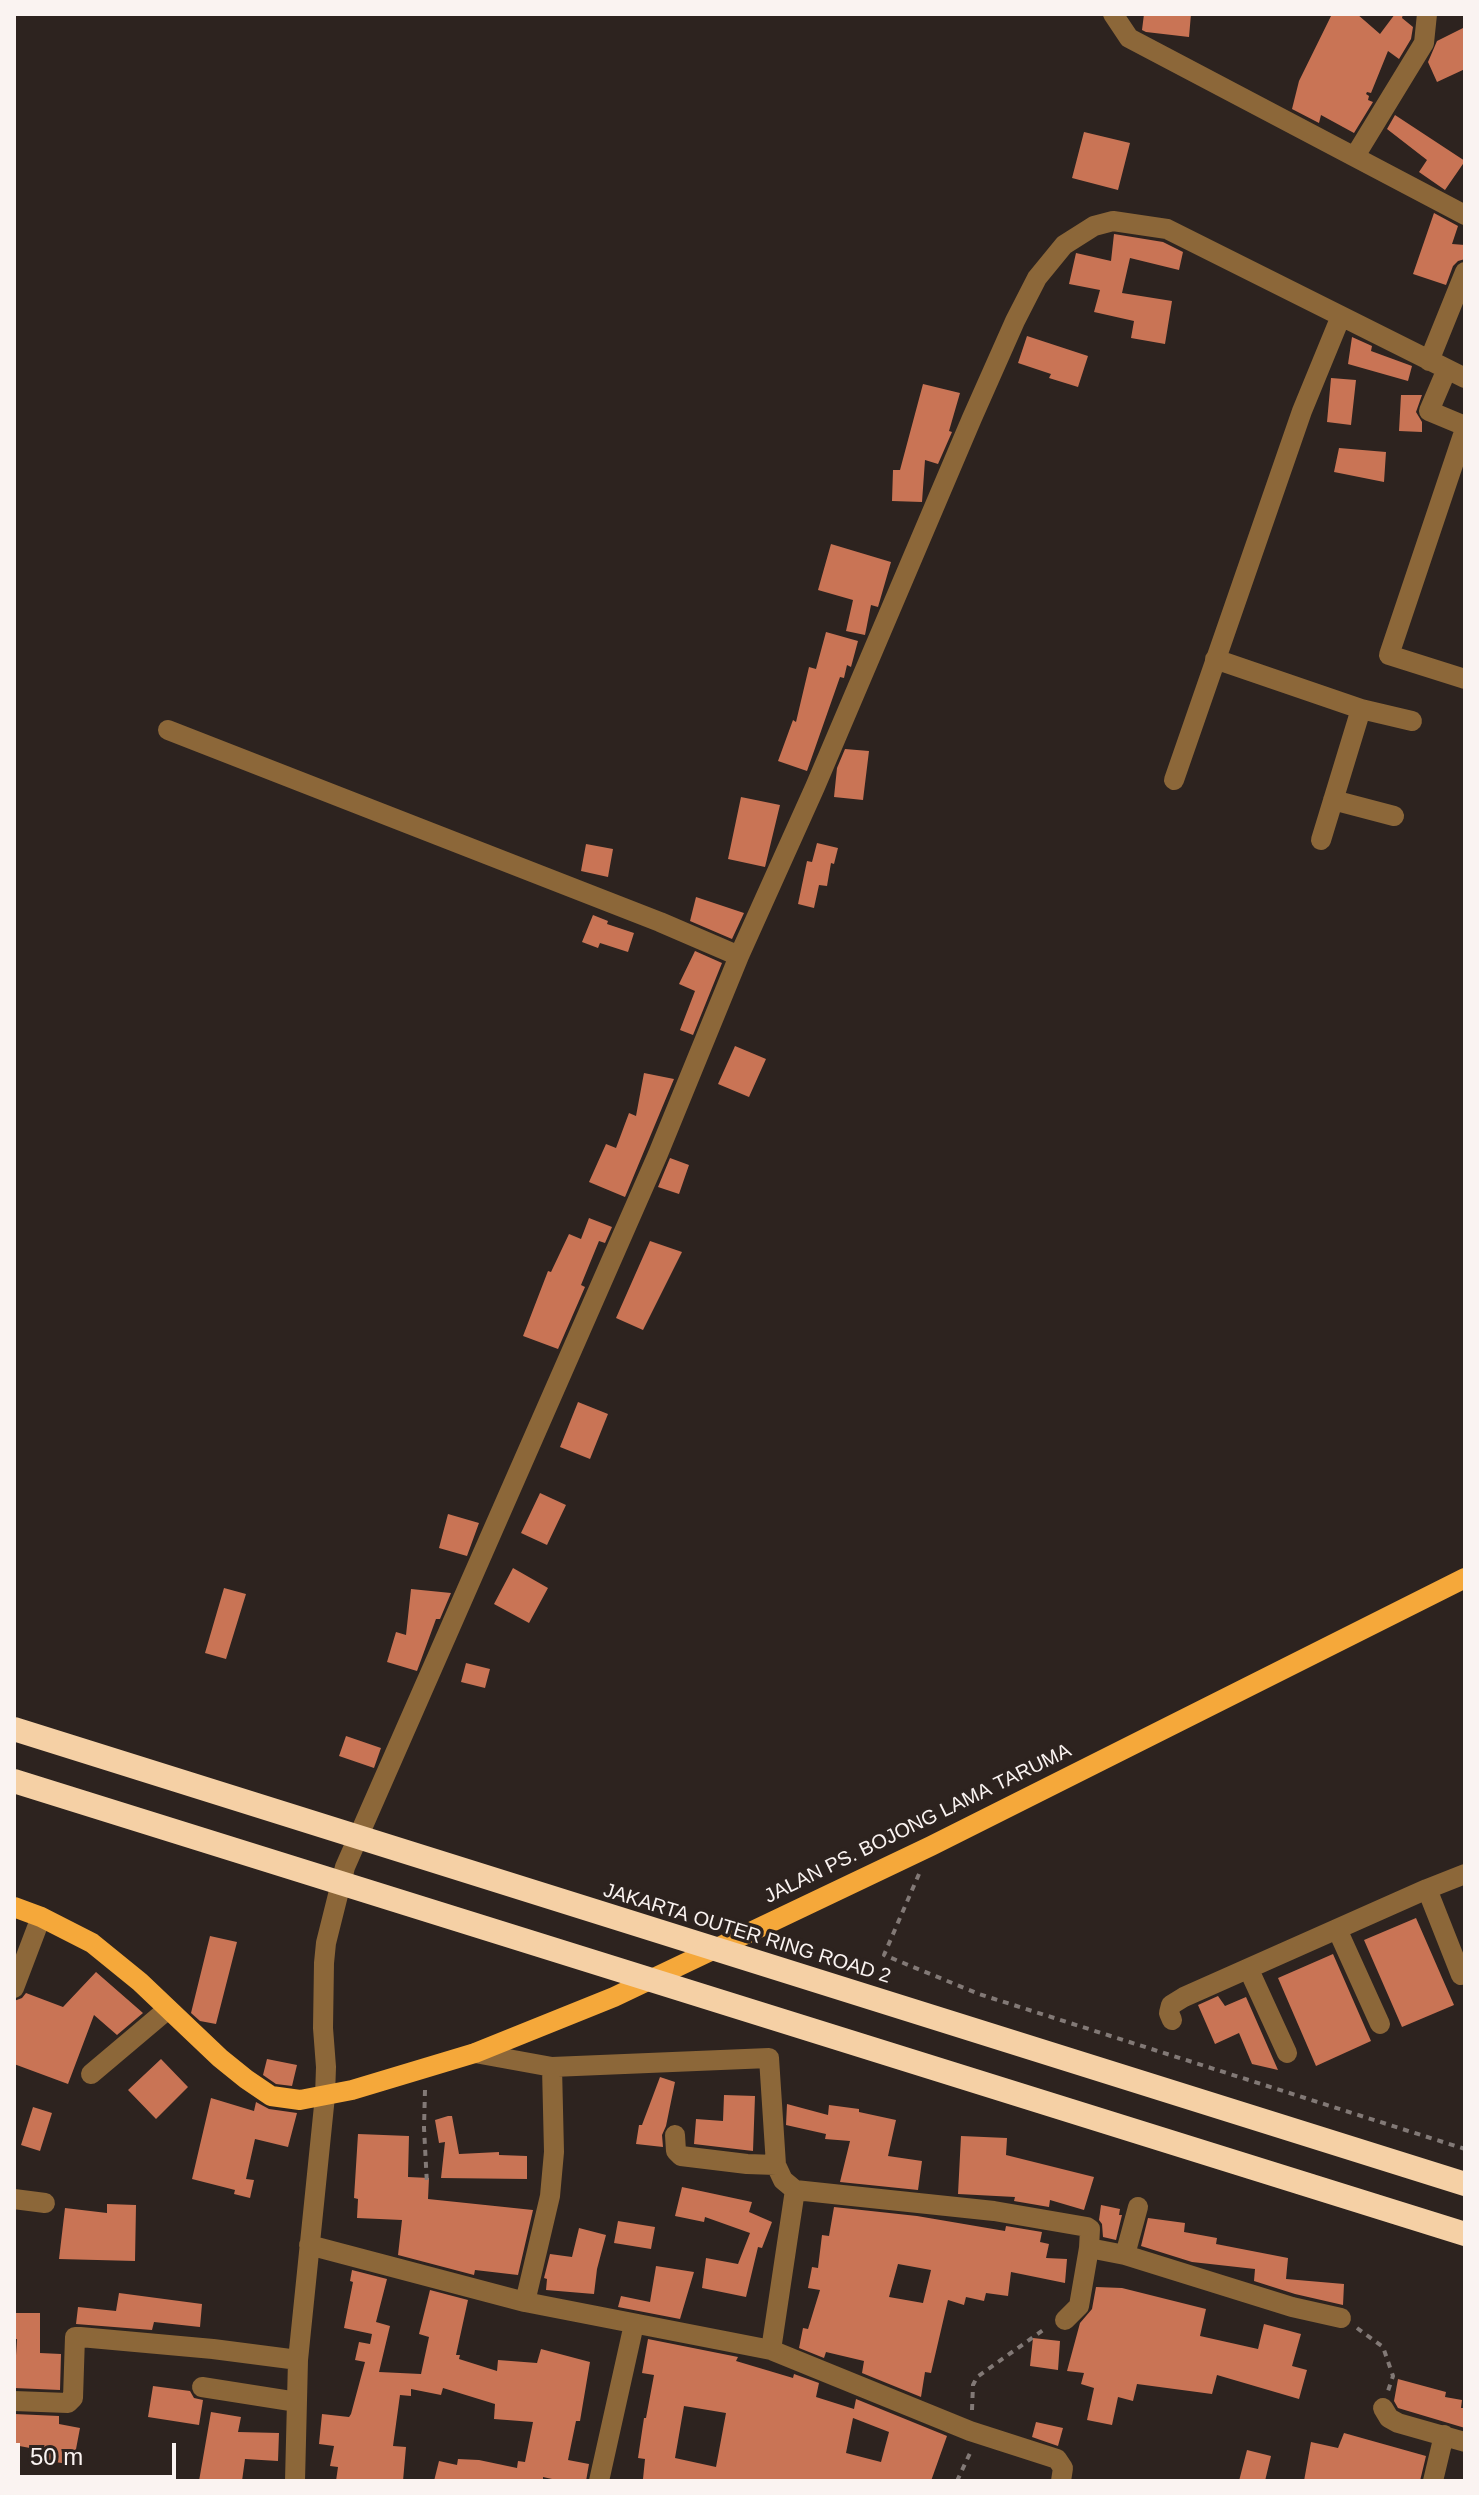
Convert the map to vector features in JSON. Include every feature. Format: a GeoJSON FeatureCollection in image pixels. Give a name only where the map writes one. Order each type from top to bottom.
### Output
{"type":"FeatureCollection","features":[{"type":"Feature","properties":{"kind":"highway","name":"JAKARTA OUTER RING ROAD 2"},"geometry":{"type":"LineString","coordinates":[[14,1729],[1465,2184]]}},
{"type":"Feature","properties":{"kind":"highway"},"geometry":{"type":"LineString","coordinates":[[14,1781],[1465,2234]]}},
{"type":"Feature","properties":{"kind":"main road","name":"JALAN PS. BOJONG LAMA TARUMA"},"geometry":{"type":"LineString","coordinates":[[14,1907],[92,1943],[140,1982],[220,2058],[271,2096],[300,2100],[352,2090],[475,2053],[614,1997],[931,1846],[1465,1578]]}},
{"type":"Feature","properties":{"kind":"street"},"geometry":{"type":"LineString","coordinates":[[1113,14],[1129,38],[1465,215]]}},
{"type":"Feature","properties":{"kind":"street"},"geometry":{"type":"LineString","coordinates":[[1355,156],[1424,43],[1427,14]]}},
{"type":"Feature","properties":{"kind":"street"},"geometry":{"type":"LineString","coordinates":[[295,2481],[298,2360],[325,2096],[325,1953],[345,1867],[658,1154],[739,956],[815,787],[887,614],[1015,321],[1037,278],[1064,245],[1094,226],[1113,221],[1167,229],[1447,369]]}},
{"type":"Feature","properties":{"kind":"street"},"geometry":{"type":"LineString","coordinates":[[1465,272],[1447,369],[1429,411],[1465,427],[1389,655],[1465,679]]}},
{"type":"Feature","properties":{"kind":"street"},"geometry":{"type":"LineString","coordinates":[[1174,780],[1302,411],[1341,316]]}},
{"type":"Feature","properties":{"kind":"street"},"geometry":{"type":"LineString","coordinates":[[1215,659],[1361,709],[1412,721]]}},
{"type":"Feature","properties":{"kind":"street"},"geometry":{"type":"LineString","coordinates":[[1321,840],[1361,709]]}},
{"type":"Feature","properties":{"kind":"street"},"geometry":{"type":"LineString","coordinates":[[168,730],[660,922],[739,956]]}},
{"type":"Feature","properties":{"kind":"street"},"geometry":{"type":"LineString","coordinates":[[1333,800],[1394,816]]}},
{"type":"Feature","properties":{"kind":"street"},"geometry":{"type":"LineString","coordinates":[[1172,2020],[1169,2009],[1175,2002],[1465,1874]]}},
{"type":"Feature","properties":{"kind":"street"},"geometry":{"type":"LineString","coordinates":[[1427,1889],[1461,1975]]}},
{"type":"Feature","properties":{"kind":"street"},"geometry":{"type":"LineString","coordinates":[[14,1988],[41,1917]]}},
{"type":"Feature","properties":{"kind":"street"},"geometry":{"type":"LineString","coordinates":[[1337,1929],[1380,2024]]}},
{"type":"Feature","properties":{"kind":"street"},"geometry":{"type":"LineString","coordinates":[[1249,1970],[1287,2053]]}},
{"type":"Feature","properties":{"kind":"street"},"geometry":{"type":"LineString","coordinates":[[91,2074],[168,2009]]}},
{"type":"Feature","properties":{"kind":"street"},"geometry":{"type":"LineString","coordinates":[[475,2053],[552,2067],[769,2058],[776,2165],[783,2180],[795,2190],[994,2211],[1090,2229],[1079,2306],[1065,2320]]}},
{"type":"Feature","properties":{"kind":"street"},"geometry":{"type":"LineString","coordinates":[[525,2302],[550,2196],[554,2152],[552,2067]]}},
{"type":"Feature","properties":{"kind":"street"},"geometry":{"type":"LineString","coordinates":[[675,2135],[676,2151],[681,2156],[776,2165]]}},
{"type":"Feature","properties":{"kind":"street"},"geometry":{"type":"LineString","coordinates":[[771,2350],[795,2190]]}},
{"type":"Feature","properties":{"kind":"street"},"geometry":{"type":"LineString","coordinates":[[14,2199],[45,2203]]}},
{"type":"Feature","properties":{"kind":"street"},"geometry":{"type":"LineString","coordinates":[[1125,2255],[1138,2207]]}},
{"type":"Feature","properties":{"kind":"street"},"geometry":{"type":"LineString","coordinates":[[309,2245],[525,2302],[771,2350],[970,2431],[1057,2459],[1063,2468],[1061,2481]]}},
{"type":"Feature","properties":{"kind":"street"},"geometry":{"type":"LineString","coordinates":[[1089,2248],[1125,2255],[1292,2307],[1341,2318]]}},
{"type":"Feature","properties":{"kind":"street"},"geometry":{"type":"LineString","coordinates":[[599,2481],[634,2324]]}},
{"type":"Feature","properties":{"kind":"street"},"geometry":{"type":"LineString","coordinates":[[14,2401],[68,2403],[73,2398],[75,2337],[298,2360]]}},
{"type":"Feature","properties":{"kind":"street"},"geometry":{"type":"LineString","coordinates":[[202,2387],[297,2402]]}},
{"type":"Feature","properties":{"kind":"street"},"geometry":{"type":"LineString","coordinates":[[1383,2408],[1389,2418],[1398,2423],[1465,2442]]}},
{"type":"Feature","properties":{"kind":"street"},"geometry":{"type":"LineString","coordinates":[[1433,2481],[1444,2435]]}},
{"type":"Feature","properties":{"kind":"path"},"geometry":{"type":"LineString","coordinates":[[931,1846],[884,1955],[979,1994],[1465,2149]]}},
{"type":"Feature","properties":{"kind":"path"},"geometry":{"type":"LineString","coordinates":[[426,2068],[424,2128],[427,2185]]}},
{"type":"Feature","properties":{"kind":"path"},"geometry":{"type":"LineString","coordinates":[[1341,2318],[1383,2347],[1393,2376],[1383,2408]]}},
{"type":"Feature","properties":{"kind":"path"},"geometry":{"type":"LineString","coordinates":[[957,2481],[970,2453],[973,2385],[977,2377],[1044,2329],[1065,2320]]}},
{"type":"Feature","properties":{"kind":"building"},"geometry":{"type":"Polygon","coordinates":[[[1144,14],[1191,14],[1189,37],[1142,30],[1144,14]]]}},
{"type":"Feature","properties":{"kind":"building"},"geometry":{"type":"Polygon","coordinates":[[[1332,14],[1357,14],[1380,34],[1395,14],[1403,14],[1402,18],[1413,27],[1411,39],[1399,59],[1388,51],[1371,93],[1366,94],[1368,100],[1373,102],[1354,133],[1321,115],[1319,123],[1292,109],[1299,81],[1332,14]]]}},
{"type":"Feature","properties":{"kind":"building"},"geometry":{"type":"Polygon","coordinates":[[[1465,27],[1465,69],[1437,82],[1428,62],[1437,41],[1465,27]]]}},
{"type":"Feature","properties":{"kind":"building"},"geometry":{"type":"Polygon","coordinates":[[[1395,115],[1465,161],[1445,190],[1419,172],[1427,160],[1387,129],[1395,115]]]}},
{"type":"Feature","properties":{"kind":"building"},"geometry":{"type":"Polygon","coordinates":[[[1084,132],[1130,143],[1118,190],[1072,178],[1084,132]]]}},
{"type":"Feature","properties":{"kind":"building"},"geometry":{"type":"Polygon","coordinates":[[[1434,213],[1458,226],[1452,244],[1465,245],[1465,259],[1453,266],[1446,285],[1413,274],[1434,213]]]}},
{"type":"Feature","properties":{"kind":"building"},"geometry":{"type":"Polygon","coordinates":[[[1114,234],[1163,242],[1183,252],[1179,270],[1130,258],[1122,293],[1172,301],[1165,344],[1131,338],[1134,321],[1094,312],[1100,290],[1069,284],[1076,253],[1111,261],[1114,234]]]}},
{"type":"Feature","properties":{"kind":"building"},"geometry":{"type":"Polygon","coordinates":[[[1027,336],[1088,356],[1078,387],[1049,378],[1051,374],[1018,363],[1027,336]]]}},
{"type":"Feature","properties":{"kind":"building"},"geometry":{"type":"Polygon","coordinates":[[[1352,337],[1372,346],[1371,351],[1412,366],[1408,381],[1348,364],[1352,337]]]}},
{"type":"Feature","properties":{"kind":"building"},"geometry":{"type":"Polygon","coordinates":[[[1331,378],[1356,380],[1351,425],[1327,422],[1331,378]]]}},
{"type":"Feature","properties":{"kind":"building"},"geometry":{"type":"Polygon","coordinates":[[[923,384],[960,393],[949,431],[952,432],[938,464],[925,460],[922,502],[892,501],[893,470],[900,470],[923,384]]]}},
{"type":"Feature","properties":{"kind":"building"},"geometry":{"type":"Polygon","coordinates":[[[1401,395],[1422,395],[1416,412],[1422,422],[1422,432],[1399,431],[1401,395]]]}},
{"type":"Feature","properties":{"kind":"building"},"geometry":{"type":"Polygon","coordinates":[[[1339,448],[1386,452],[1384,482],[1334,472],[1339,448]]]}},
{"type":"Feature","properties":{"kind":"building"},"geometry":{"type":"Polygon","coordinates":[[[831,544],[891,562],[878,607],[871,605],[865,635],[846,631],[853,600],[818,590],[831,544]]]}},
{"type":"Feature","properties":{"kind":"building"},"geometry":{"type":"Polygon","coordinates":[[[826,632],[858,641],[851,667],[847,665],[844,678],[840,677],[807,771],[778,761],[793,720],[796,722],[809,667],[816,669],[826,632]]]}},
{"type":"Feature","properties":{"kind":"building"},"geometry":{"type":"Polygon","coordinates":[[[845,749],[869,751],[863,800],[834,797],[837,768],[845,749]]]}},
{"type":"Feature","properties":{"kind":"building"},"geometry":{"type":"Polygon","coordinates":[[[741,797],[780,805],[765,867],[728,859],[741,797]]]}},
{"type":"Feature","properties":{"kind":"building"},"geometry":{"type":"Polygon","coordinates":[[[817,843],[838,848],[834,864],[831,863],[827,886],[819,885],[814,908],[798,904],[807,861],[812,862],[817,843]]]}},
{"type":"Feature","properties":{"kind":"building"},"geometry":{"type":"Polygon","coordinates":[[[586,844],[613,849],[608,877],[581,871],[586,844]]]}},
{"type":"Feature","properties":{"kind":"building"},"geometry":{"type":"Polygon","coordinates":[[[696,897],[744,913],[732,939],[690,921],[696,897]]]}},
{"type":"Feature","properties":{"kind":"building"},"geometry":{"type":"Polygon","coordinates":[[[593,915],[608,921],[607,924],[634,933],[628,952],[600,943],[598,948],[582,942],[593,915]]]}},
{"type":"Feature","properties":{"kind":"building"},"geometry":{"type":"Polygon","coordinates":[[[695,951],[722,963],[693,1035],[680,1030],[695,991],[679,984],[695,951]]]}},
{"type":"Feature","properties":{"kind":"building"},"geometry":{"type":"Polygon","coordinates":[[[735,1046],[766,1059],[749,1097],[718,1084],[735,1046]]]}},
{"type":"Feature","properties":{"kind":"building"},"geometry":{"type":"Polygon","coordinates":[[[644,1073],[674,1079],[625,1197],[589,1182],[606,1144],[616,1148],[629,1113],[636,1116],[644,1073]]]}},
{"type":"Feature","properties":{"kind":"building"},"geometry":{"type":"Polygon","coordinates":[[[670,1158],[689,1165],[679,1194],[658,1187],[670,1158]]]}},
{"type":"Feature","properties":{"kind":"building"},"geometry":{"type":"Polygon","coordinates":[[[589,1218],[612,1227],[605,1243],[599,1241],[581,1285],[585,1287],[558,1349],[523,1336],[548,1271],[551,1272],[569,1234],[581,1239],[589,1218]]]}},
{"type":"Feature","properties":{"kind":"building"},"geometry":{"type":"Polygon","coordinates":[[[650,1241],[682,1252],[643,1330],[616,1318],[650,1241]]]}},
{"type":"Feature","properties":{"kind":"building"},"geometry":{"type":"Polygon","coordinates":[[[578,1402],[608,1414],[590,1459],[560,1447],[578,1402]]]}},
{"type":"Feature","properties":{"kind":"building"},"geometry":{"type":"Polygon","coordinates":[[[540,1493],[566,1505],[547,1545],[521,1533],[540,1493]]]}},
{"type":"Feature","properties":{"kind":"building"},"geometry":{"type":"Polygon","coordinates":[[[448,1514],[479,1523],[467,1556],[439,1548],[448,1514]]]}},
{"type":"Feature","properties":{"kind":"building"},"geometry":{"type":"Polygon","coordinates":[[[513,1568],[548,1588],[529,1623],[494,1604],[513,1568]]]}},
{"type":"Feature","properties":{"kind":"building"},"geometry":{"type":"Polygon","coordinates":[[[224,1588],[246,1594],[226,1659],[205,1653],[224,1588]]]}},
{"type":"Feature","properties":{"kind":"building"},"geometry":{"type":"Polygon","coordinates":[[[411,1589],[451,1593],[440,1619],[436,1619],[417,1671],[387,1662],[396,1632],[406,1635],[411,1589]]]}},
{"type":"Feature","properties":{"kind":"building"},"geometry":{"type":"Polygon","coordinates":[[[466,1663],[490,1669],[485,1688],[461,1682],[466,1663]]]}},
{"type":"Feature","properties":{"kind":"building"},"geometry":{"type":"Polygon","coordinates":[[[346,1736],[381,1748],[374,1768],[339,1756],[346,1736]]]}},
{"type":"Feature","properties":{"kind":"building"},"geometry":{"type":"Polygon","coordinates":[[[1416,1918],[1454,2005],[1402,2027],[1364,1940],[1416,1918]]]}},
{"type":"Feature","properties":{"kind":"building"},"geometry":{"type":"Polygon","coordinates":[[[210,1936],[237,1942],[216,2024],[200,2021],[191,2013],[210,1936]]]}},
{"type":"Feature","properties":{"kind":"building"},"geometry":{"type":"Polygon","coordinates":[[[1333,1954],[1371,2041],[1316,2066],[1278,1978],[1333,1954]]]}},
{"type":"Feature","properties":{"kind":"building"},"geometry":{"type":"Polygon","coordinates":[[[96,1972],[143,2013],[117,2035],[94,2015],[68,2084],[14,2064],[14,2001],[26,1993],[63,2007],[96,1972]]]}},
{"type":"Feature","properties":{"kind":"building"},"geometry":{"type":"Polygon","coordinates":[[[1218,1996],[1225,2006],[1246,1997],[1278,2070],[1252,2064],[1239,2033],[1215,2044],[1198,2005],[1218,1996]]]}},
{"type":"Feature","properties":{"kind":"building"},"geometry":{"type":"Polygon","coordinates":[[[161,2059],[188,2087],[156,2119],[128,2090],[161,2059]]]}},
{"type":"Feature","properties":{"kind":"building"},"geometry":{"type":"Polygon","coordinates":[[[267,2059],[297,2065],[292,2086],[276,2084],[263,2075],[267,2059]]]}},
{"type":"Feature","properties":{"kind":"building"},"geometry":{"type":"Polygon","coordinates":[[[660,2077],[675,2082],[662,2135],[663,2147],[636,2144],[639,2125],[642,2125],[660,2077]]]}},
{"type":"Feature","properties":{"kind":"building"},"geometry":{"type":"Polygon","coordinates":[[[724,2095],[755,2096],[753,2151],[694,2144],[696,2119],[723,2121],[724,2095]]]}},
{"type":"Feature","properties":{"kind":"building"},"geometry":{"type":"Polygon","coordinates":[[[211,2098],[254,2111],[256,2102],[269,2109],[297,2113],[288,2147],[255,2139],[246,2179],[254,2180],[250,2198],[234,2194],[235,2190],[192,2179],[211,2098]]]}},
{"type":"Feature","properties":{"kind":"building"},"geometry":{"type":"Polygon","coordinates":[[[787,2104],[828,2115],[829,2105],[859,2109],[859,2112],[896,2120],[888,2156],[922,2161],[918,2190],[840,2182],[850,2141],[825,2139],[826,2134],[786,2125],[787,2104]]]}},
{"type":"Feature","properties":{"kind":"building"},"geometry":{"type":"Polygon","coordinates":[[[33,2107],[52,2113],[40,2151],[21,2145],[33,2107]]]}},
{"type":"Feature","properties":{"kind":"building"},"geometry":{"type":"Polygon","coordinates":[[[452,2116],[459,2154],[499,2152],[499,2155],[527,2156],[527,2179],[441,2178],[445,2142],[439,2143],[435,2120],[452,2116]]]}},
{"type":"Feature","properties":{"kind":"building"},"geometry":{"type":"Polygon","coordinates":[[[358,2134],[409,2136],[408,2177],[429,2178],[428,2199],[533,2210],[518,2275],[475,2270],[474,2275],[398,2255],[402,2220],[357,2218],[358,2199],[354,2198],[358,2134]]]}},
{"type":"Feature","properties":{"kind":"building"},"geometry":{"type":"Polygon","coordinates":[[[961,2136],[1007,2138],[1006,2155],[1094,2177],[1084,2210],[1050,2200],[1049,2207],[1014,2201],[1015,2197],[958,2194],[961,2136]]]}},
{"type":"Feature","properties":{"kind":"building"},"geometry":{"type":"Polygon","coordinates":[[[682,2187],[752,2202],[749,2212],[772,2222],[762,2248],[758,2247],[746,2297],[702,2288],[706,2258],[738,2264],[750,2233],[705,2217],[704,2222],[675,2216],[682,2187]]]}},
{"type":"Feature","properties":{"kind":"building"},"geometry":{"type":"Polygon","coordinates":[[[107,2204],[136,2205],[135,2261],[59,2259],[65,2208],[107,2213],[107,2204]]]}},
{"type":"Feature","properties":{"kind":"building"},"geometry":{"type":"Polygon","coordinates":[[[1101,2205],[1120,2209],[1119,2215],[1122,2215],[1116,2240],[1103,2237],[1099,2220],[1101,2205]]]}},
{"type":"Feature","properties":{"kind":"building"},"geometry":{"type":"Polygon","coordinates":[[[834,2207],[917,2216],[1005,2231],[1006,2226],[1042,2232],[1040,2242],[1049,2244],[1046,2258],[1067,2259],[1065,2283],[1011,2272],[1008,2296],[986,2293],[984,2301],[966,2297],[964,2305],[948,2300],[931,2373],[925,2372],[921,2397],[862,2373],[864,2361],[826,2352],[824,2358],[799,2348],[803,2328],[808,2329],[820,2290],[808,2288],[812,2267],[818,2268],[822,2235],[829,2236],[834,2207]],[[898,2264],[889,2297],[923,2303],[931,2270],[898,2264]]]}},
{"type":"Feature","properties":{"kind":"building"},"geometry":{"type":"Polygon","coordinates":[[[1148,2218],[1185,2223],[1184,2232],[1217,2238],[1216,2244],[1288,2258],[1286,2279],[1344,2284],[1343,2305],[1254,2281],[1255,2269],[1192,2262],[1141,2246],[1148,2218]]]}},
{"type":"Feature","properties":{"kind":"building"},"geometry":{"type":"Polygon","coordinates":[[[618,2221],[655,2227],[651,2249],[614,2243],[618,2221]]]}},
{"type":"Feature","properties":{"kind":"building"},"geometry":{"type":"Polygon","coordinates":[[[579,2228],[606,2235],[594,2294],[546,2290],[547,2279],[544,2278],[550,2254],[572,2257],[579,2228]]]}},
{"type":"Feature","properties":{"kind":"building"},"geometry":{"type":"Polygon","coordinates":[[[656,2266],[694,2272],[680,2319],[618,2307],[621,2296],[650,2302],[656,2266]]]}},
{"type":"Feature","properties":{"kind":"building"},"geometry":{"type":"Polygon","coordinates":[[[352,2270],[387,2279],[376,2322],[390,2326],[379,2372],[421,2374],[429,2337],[419,2334],[430,2290],[468,2300],[456,2355],[460,2355],[459,2359],[497,2371],[498,2360],[537,2363],[541,2349],[590,2362],[580,2421],[576,2421],[568,2460],[589,2464],[586,2481],[543,2477],[543,2481],[434,2481],[439,2461],[457,2465],[458,2459],[479,2460],[517,2468],[518,2461],[525,2462],[533,2422],[494,2419],[495,2404],[443,2388],[441,2395],[411,2389],[411,2396],[400,2395],[393,2446],[406,2447],[403,2481],[336,2481],[338,2467],[330,2466],[334,2446],[319,2444],[322,2414],[349,2417],[351,2414],[365,2362],[355,2360],[359,2342],[370,2344],[372,2334],[344,2328],[353,2282],[350,2281],[352,2270]]]}},
{"type":"Feature","properties":{"kind":"building"},"geometry":{"type":"Polygon","coordinates":[[[1096,2287],[1122,2288],[1206,2309],[1200,2336],[1258,2349],[1264,2324],[1301,2334],[1292,2366],[1307,2370],[1299,2399],[1217,2375],[1212,2394],[1137,2384],[1133,2401],[1118,2397],[1112,2425],[1087,2420],[1094,2388],[1081,2384],[1084,2373],[1067,2371],[1080,2323],[1092,2309],[1096,2287]]]}},
{"type":"Feature","properties":{"kind":"building"},"geometry":{"type":"Polygon","coordinates":[[[119,2293],[202,2304],[200,2327],[154,2322],[152,2330],[76,2324],[78,2307],[116,2311],[119,2293]]]}},
{"type":"Feature","properties":{"kind":"building"},"geometry":{"type":"Polygon","coordinates":[[[14,2313],[40,2313],[40,2353],[61,2354],[60,2390],[14,2388],[17,2339],[14,2339],[14,2313]]]}},
{"type":"Feature","properties":{"kind":"building"},"geometry":{"type":"Polygon","coordinates":[[[1033,2338],[1060,2341],[1058,2370],[1030,2366],[1033,2338]]]}},
{"type":"Feature","properties":{"kind":"building"},"geometry":{"type":"Polygon","coordinates":[[[648,2339],[738,2357],[736,2361],[819,2383],[816,2397],[854,2409],[856,2399],[947,2436],[931,2481],[643,2479],[645,2459],[638,2458],[654,2375],[642,2373],[648,2339]],[[684,2406],[675,2458],[716,2467],[726,2413],[684,2406]],[[853,2418],[846,2453],[881,2462],[889,2432],[853,2418]]]}},
{"type":"Feature","properties":{"kind":"building"},"geometry":{"type":"Polygon","coordinates":[[[1398,2379],[1446,2392],[1445,2397],[1462,2400],[1465,2428],[1398,2408],[1394,2401],[1398,2379]]]}},
{"type":"Feature","properties":{"kind":"building"},"geometry":{"type":"Polygon","coordinates":[[[153,2386],[190,2391],[194,2398],[203,2400],[199,2425],[148,2417],[153,2386]]]}},
{"type":"Feature","properties":{"kind":"building"},"geometry":{"type":"Polygon","coordinates":[[[211,2412],[241,2417],[238,2432],[279,2433],[278,2461],[245,2459],[242,2481],[199,2481],[211,2412]]]}},
{"type":"Feature","properties":{"kind":"building"},"geometry":{"type":"Polygon","coordinates":[[[14,2414],[59,2416],[59,2424],[80,2428],[73,2465],[44,2460],[46,2451],[14,2445],[14,2414]]]}},
{"type":"Feature","properties":{"kind":"building"},"geometry":{"type":"Polygon","coordinates":[[[1036,2422],[1063,2428],[1058,2446],[1032,2437],[1036,2422]]]}},
{"type":"Feature","properties":{"kind":"building"},"geometry":{"type":"Polygon","coordinates":[[[1344,2433],[1426,2456],[1420,2481],[1304,2481],[1311,2442],[1338,2448],[1344,2433]]]}},
{"type":"Feature","properties":{"kind":"building"},"geometry":{"type":"Polygon","coordinates":[[[1247,2450],[1271,2456],[1265,2481],[1239,2481],[1247,2450]]]}}]}
